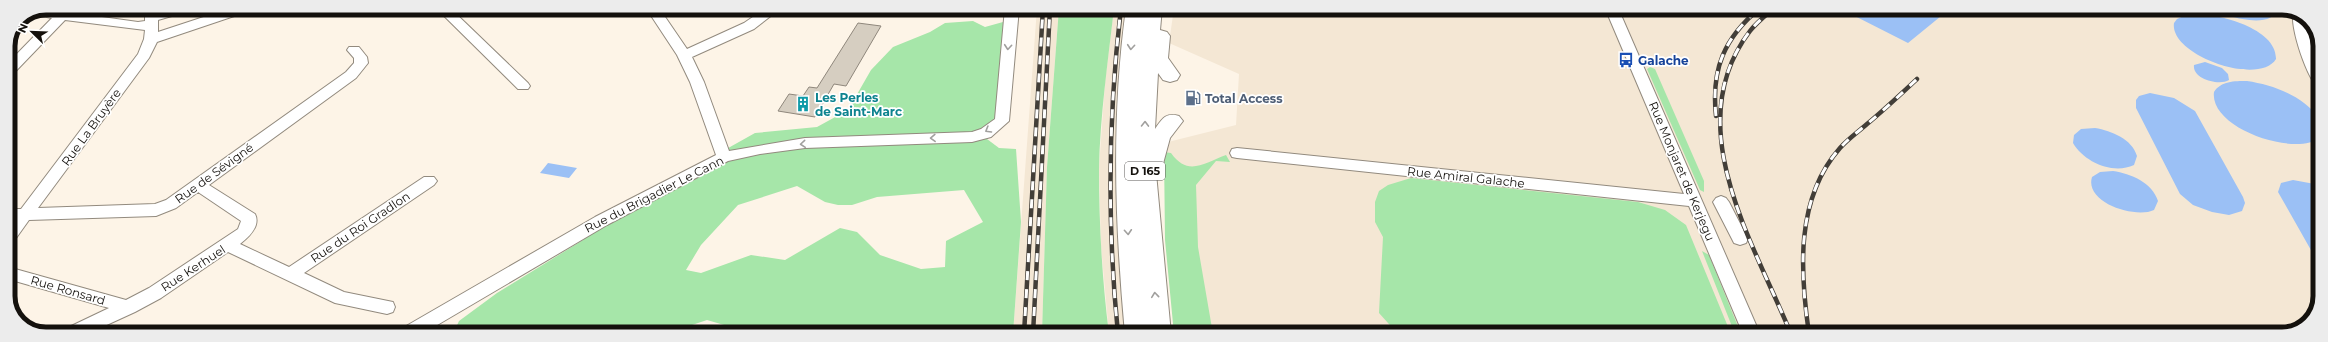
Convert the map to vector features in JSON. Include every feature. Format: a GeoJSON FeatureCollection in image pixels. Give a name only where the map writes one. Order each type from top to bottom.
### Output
{"type":"FeatureCollection","features":[{"type":"Feature","properties":{"kind":"highway","name":"D 165"},"geometry":{"type":"LineString","coordinates":[[1135,15],[1127,96],[1126,193],[1130,268],[1136,327]]}},
{"type":"Feature","properties":{"kind":"highway","name":"D 165"},"geometry":{"type":"LineString","coordinates":[[1151,15],[1145,98],[1146,192],[1158,327]]}},
{"type":"Feature","properties":{"kind":"highway"},"geometry":{"type":"LineString","coordinates":[[1161,15],[1158,58],[1170,75]]}},
{"type":"Feature","properties":{"kind":"highway"},"geometry":{"type":"LineString","coordinates":[[1146,192],[1160,137],[1172,121]]}},
{"type":"Feature","properties":{"kind":"street"},"geometry":{"type":"LineString","coordinates":[[51,15],[138,26],[201,15]]}},
{"type":"Feature","properties":{"kind":"street"},"geometry":{"type":"LineString","coordinates":[[151,23],[169,15]]}},
{"type":"Feature","properties":{"kind":"street"},"geometry":{"type":"LineString","coordinates":[[449,15],[523,86]]}},
{"type":"Feature","properties":{"kind":"street"},"geometry":{"type":"LineString","coordinates":[[657,15],[684,55],[697,82],[724,157]]}},
{"type":"Feature","properties":{"kind":"street"},"geometry":{"type":"LineString","coordinates":[[684,55],[749,26],[765,15]]}},
{"type":"Feature","properties":{"kind":"street","name":"Rue du Brigadier Le Cann"},"geometry":{"type":"LineString","coordinates":[[419,327],[600,220],[724,157],[760,149],[805,143],[972,137],[986,133],[1002,120],[1011,15]]}},
{"type":"Feature","properties":{"kind":"street","name":"Rue Monjaret de Kerjegu"},"geometry":{"type":"LineString","coordinates":[[1615,15],[1749,327]]}},
{"type":"Feature","properties":{"kind":"street"},"geometry":{"type":"LineString","coordinates":[[15,64],[61,17]]}},
{"type":"Feature","properties":{"kind":"street"},"geometry":{"type":"LineString","coordinates":[[2300,20],[2304,44],[2313,66]]}},
{"type":"Feature","properties":{"kind":"street","name":"Rue La Bruyère"},"geometry":{"type":"LineString","coordinates":[[15,228],[144,55],[151,23]]}},
{"type":"Feature","properties":{"kind":"street","name":"Rue de Sévigné"},"geometry":{"type":"LineString","coordinates":[[15,215],[156,210],[171,204],[351,74],[362,61],[361,57],[354,50]]}},
{"type":"Feature","properties":{"kind":"street","name":"Rue Amiral Galache"},"geometry":{"type":"LineString","coordinates":[[1237,153],[1695,201]]}},
{"type":"Feature","properties":{"kind":"street","name":"Rue du Roi Gradlon"},"geometry":{"type":"LineString","coordinates":[[291,274],[429,181]]}},
{"type":"Feature","properties":{"kind":"street","name":"Rue Kerhuel"},"geometry":{"type":"LineString","coordinates":[[87,327],[129,308],[155,293],[244,233],[249,224],[249,218],[198,185]]}},
{"type":"Feature","properties":{"kind":"street"},"geometry":{"type":"LineString","coordinates":[[1721,202],[1740,239]]}},
{"type":"Feature","properties":{"kind":"street"},"geometry":{"type":"LineString","coordinates":[[228,245],[341,298],[387,307]]}},
{"type":"Feature","properties":{"kind":"street","name":"Rue Ronsard"},"geometry":{"type":"LineString","coordinates":[[15,276],[129,308]]}},
{"type":"Feature","properties":{"kind":"shaded area"},"geometry":{"type":"Polygon","coordinates":[[[1036,15],[1058,15],[1047,167],[1042,327],[1014,327],[1036,15]]]}},
{"type":"Feature","properties":{"kind":"shaded area"},"geometry":{"type":"Polygon","coordinates":[[[1113,15],[1127,15],[1121,52],[1115,168],[1117,233],[1125,327],[1108,327],[1101,246],[1099,168],[1105,82],[1113,15]]]}},
{"type":"Feature","properties":{"kind":"shaded area"},"geometry":{"type":"Polygon","coordinates":[[[1173,15],[2286,15],[2301,21],[2311,34],[2313,44],[2313,300],[2309,311],[2299,322],[2294,325],[2282,327],[1178,327],[1164,143],[1236,125],[1239,74],[1169,43],[1173,15]]]}},
{"type":"Feature","properties":{"kind":"green space"},"geometry":{"type":"Polygon","coordinates":[[[1058,15],[1113,15],[1103,109],[1099,169],[1101,252],[1108,327],[1042,327],[1047,167],[1058,15]]]}},
{"type":"Feature","properties":{"kind":"green space"},"geometry":{"type":"Polygon","coordinates":[[[973,21],[985,27],[1003,22],[999,115],[987,139],[999,148],[1016,149],[1021,222],[1014,327],[731,327],[707,320],[686,327],[456,327],[459,321],[497,293],[583,240],[637,195],[705,161],[755,133],[817,127],[848,110],[871,70],[893,47],[930,32],[945,23],[973,21]],[[797,186],[738,205],[701,245],[686,270],[701,273],[751,255],[785,260],[840,228],[857,232],[880,255],[921,269],[945,267],[946,241],[983,222],[964,190],[877,197],[852,205],[838,205],[825,202],[797,186]]]}},
{"type":"Feature","properties":{"kind":"green space"},"geometry":{"type":"Polygon","coordinates":[[[1650,67],[1655,69],[1704,181],[1704,192],[1700,190],[1647,69],[1650,67]]]}},
{"type":"Feature","properties":{"kind":"green space"},"geometry":{"type":"Polygon","coordinates":[[[1164,152],[1171,153],[1184,165],[1190,166],[1197,166],[1226,155],[1230,162],[1216,161],[1196,185],[1198,247],[1212,327],[1173,327],[1165,240],[1164,152]]]}},
{"type":"Feature","properties":{"kind":"green space"},"geometry":{"type":"Polygon","coordinates":[[[1411,178],[1638,202],[1665,210],[1686,225],[1728,327],[1392,327],[1379,313],[1383,237],[1375,222],[1375,202],[1379,191],[1388,185],[1411,178]]]}},
{"type":"Feature","properties":{"kind":"green space"},"geometry":{"type":"Polygon","coordinates":[[[1702,251],[1709,255],[1738,327],[1732,327],[1702,251]]]}},
{"type":"Feature","properties":{"kind":"water"},"geometry":{"type":"Polygon","coordinates":[[[1853,15],[1942,15],[1908,43],[1853,15]]]}},
{"type":"Feature","properties":{"kind":"water"},"geometry":{"type":"Polygon","coordinates":[[[2186,15],[2206,15],[2227,19],[2242,24],[2255,30],[2266,38],[2274,48],[2276,59],[2267,67],[2252,70],[2217,64],[2200,56],[2185,46],[2176,35],[2174,23],[2177,19],[2186,15]]]}},
{"type":"Feature","properties":{"kind":"water"},"geometry":{"type":"Polygon","coordinates":[[[2228,15],[2274,15],[2266,19],[2257,20],[2246,20],[2228,15]]]}},
{"type":"Feature","properties":{"kind":"water"},"geometry":{"type":"Polygon","coordinates":[[[2205,62],[2222,68],[2228,74],[2229,80],[2225,82],[2213,82],[2197,74],[2194,65],[2205,62]]]}},
{"type":"Feature","properties":{"kind":"water"},"geometry":{"type":"Polygon","coordinates":[[[2247,81],[2267,85],[2297,98],[2313,111],[2313,141],[2308,143],[2292,144],[2274,141],[2255,136],[2238,127],[2225,117],[2216,105],[2214,92],[2220,86],[2233,82],[2247,81]]]}},
{"type":"Feature","properties":{"kind":"water"},"geometry":{"type":"Polygon","coordinates":[[[2150,93],[2174,98],[2195,111],[2243,197],[2245,203],[2242,211],[2229,215],[2212,212],[2193,205],[2180,194],[2136,108],[2136,100],[2139,96],[2150,93]]]}},
{"type":"Feature","properties":{"kind":"water"},"geometry":{"type":"Polygon","coordinates":[[[2095,128],[2108,131],[2126,140],[2131,145],[2137,156],[2134,165],[2126,168],[2108,167],[2100,165],[2084,156],[2073,143],[2074,135],[2081,129],[2095,128]]]}},
{"type":"Feature","properties":{"kind":"water"},"geometry":{"type":"Polygon","coordinates":[[[548,163],[577,168],[569,178],[540,173],[548,163]]]}},
{"type":"Feature","properties":{"kind":"water"},"geometry":{"type":"Polygon","coordinates":[[[2113,171],[2127,174],[2146,184],[2155,194],[2158,201],[2154,210],[2136,212],[2124,210],[2113,207],[2103,201],[2096,194],[2092,186],[2092,177],[2100,172],[2113,171]]]}},
{"type":"Feature","properties":{"kind":"water"},"geometry":{"type":"Polygon","coordinates":[[[2293,180],[2313,184],[2313,254],[2278,192],[2281,183],[2293,180]]]}},
{"type":"Feature","properties":{"kind":"building"},"geometry":{"type":"Polygon","coordinates":[[[858,23],[881,26],[846,86],[834,84],[815,117],[778,111],[789,94],[803,96],[809,87],[817,88],[858,23]]]}},
{"type":"Feature","properties":{"kind":"railway"},"geometry":{"type":"LineString","coordinates":[[1024,327],[1043,15]]}},
{"type":"Feature","properties":{"kind":"railway"},"geometry":{"type":"LineString","coordinates":[[1033,327],[1050,15]]}},
{"type":"Feature","properties":{"kind":"railway"},"geometry":{"type":"LineString","coordinates":[[1117,327],[1112,252],[1110,171],[1111,130],[1120,15]]}},
{"type":"Feature","properties":{"kind":"railway"},"geometry":{"type":"LineString","coordinates":[[1716,116],[1715,99],[1718,69],[1729,43],[1737,31],[1752,15]]}},
{"type":"Feature","properties":{"kind":"railway"},"geometry":{"type":"LineString","coordinates":[[1766,15],[1750,31],[1730,67],[1721,105],[1722,144],[1730,184],[1743,223],[1788,327]]}},
{"type":"Feature","properties":{"kind":"railway"},"geometry":{"type":"LineString","coordinates":[[1808,327],[1804,286],[1804,237],[1808,213],[1815,190],[1825,168],[1840,148],[1917,79]]}},
{"type":"Feature","properties":{"kind":"place","name":"Galache"},"geometry":{"type":"Point","coordinates":[1626,60]}},
{"type":"Feature","properties":{"kind":"place","name":"Total Access"},"geometry":{"type":"Point","coordinates":[1193,98]}},
{"type":"Feature","properties":{"kind":"place","name":"Les Perles de Saint-Marc"},"geometry":{"type":"Point","coordinates":[803,104]}}]}
